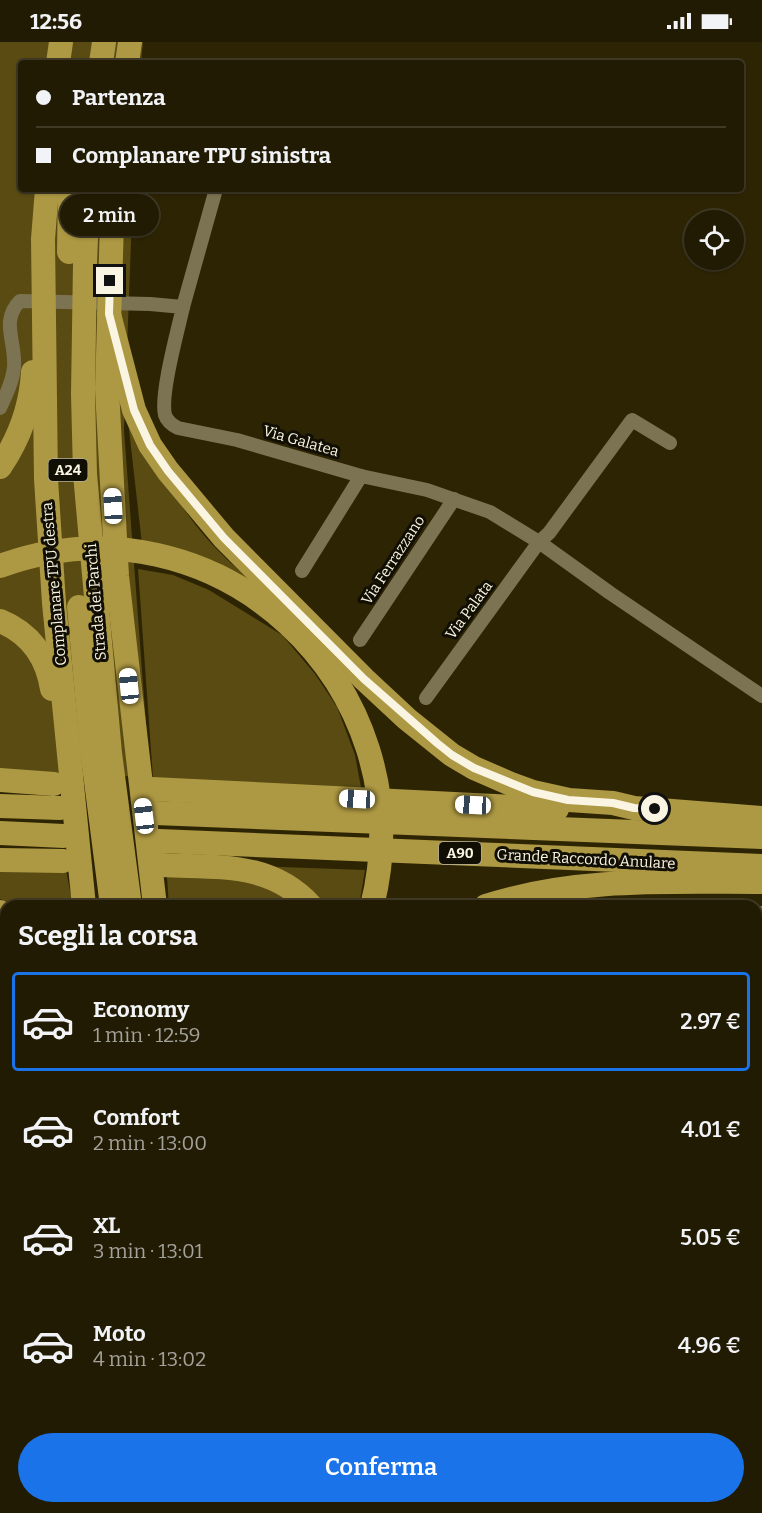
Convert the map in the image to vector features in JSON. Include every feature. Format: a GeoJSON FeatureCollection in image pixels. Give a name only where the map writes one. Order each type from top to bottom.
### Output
{"type":"FeatureCollection","features":[{"type":"Feature","properties":{"kind":"highway"},"geometry":{"type":"LineString","coordinates":[[58,60],[61,42]]}},
{"type":"Feature","properties":{"kind":"highway"},"geometry":{"type":"LineString","coordinates":[[85,60],[88,42]]}},
{"type":"Feature","properties":{"kind":"highway"},"geometry":{"type":"LineString","coordinates":[[101,60],[104,42]]}},
{"type":"Feature","properties":{"kind":"highway"},"geometry":{"type":"LineString","coordinates":[[127,60],[130,42]]}},
{"type":"Feature","properties":{"kind":"highway","name":"Complanare TPU destra"},"geometry":{"type":"LineString","coordinates":[[47,192],[43,239],[46,479],[54,603],[85,746],[71,867],[82,900]]}},
{"type":"Feature","properties":{"kind":"highway","name":"Strada dei Parchi"},"geometry":{"type":"LineString","coordinates":[[70,192],[66,379],[68,475],[85,746],[118,878],[127,900]]}},
{"type":"Feature","properties":{"kind":"highway","name":"Strada dei Parchi"},"geometry":{"type":"LineString","coordinates":[[85,746],[83,394],[88,192]]}},
{"type":"Feature","properties":{"kind":"highway"},"geometry":{"type":"LineString","coordinates":[[113,192],[107,389],[117,576],[135,752],[157,872],[155,900]]}},
{"type":"Feature","properties":{"kind":"highway"},"geometry":{"type":"LineString","coordinates":[[0,467],[19,433],[30,394],[34,366],[36,280],[43,239]]}},
{"type":"Feature","properties":{"kind":"highway"},"geometry":{"type":"LineString","coordinates":[[109,314],[134,410],[150,445],[168,471],[224,538],[364,679],[452,755],[474,768],[533,792],[568,800],[613,803],[634,808],[762,818]]}},
{"type":"Feature","properties":{"kind":"highway"},"geometry":{"type":"LineString","coordinates":[[0,566],[33,556],[77,549],[114,548],[151,553],[183,561],[223,577],[259,600],[289,624],[315,652],[340,687],[355,714],[371,758],[380,798],[382,836],[380,867],[373,900]]}},
{"type":"Feature","properties":{"kind":"highway"},"geometry":{"type":"LineString","coordinates":[[0,621],[13,626],[23,634],[40,654],[51,681],[57,716],[85,746]]}},
{"type":"Feature","properties":{"kind":"highway"},"geometry":{"type":"LineString","coordinates":[[0,780],[54,784]]}},
{"type":"Feature","properties":{"kind":"highway"},"geometry":{"type":"LineString","coordinates":[[152,789],[613,812],[634,808]]}},
{"type":"Feature","properties":{"kind":"highway"},"geometry":{"type":"LineString","coordinates":[[0,806],[60,808]]}},
{"type":"Feature","properties":{"kind":"highway","name":"Grande Raccordo Anulare"},"geometry":{"type":"LineString","coordinates":[[155,813],[762,837]]}},
{"type":"Feature","properties":{"kind":"highway"},"geometry":{"type":"LineString","coordinates":[[0,833],[64,836]]}},
{"type":"Feature","properties":{"kind":"highway","name":"Grande Raccordo Anulare"},"geometry":{"type":"LineString","coordinates":[[159,841],[762,866]]}},
{"type":"Feature","properties":{"kind":"highway"},"geometry":{"type":"LineString","coordinates":[[0,860],[71,867]]}},
{"type":"Feature","properties":{"kind":"highway"},"geometry":{"type":"LineString","coordinates":[[157,872],[254,871],[287,885],[306,900]]}},
{"type":"Feature","properties":{"kind":"highway","name":"Strada dei Parchi"},"geometry":{"type":"LineString","coordinates":[[113,900],[118,878]]}},
{"type":"Feature","properties":{"kind":"highway"},"geometry":{"type":"LineString","coordinates":[[507,900],[539,891],[579,886],[762,882]]}},
{"type":"Feature","properties":{"kind":"street","name":"Via Galatea"},"geometry":{"type":"LineString","coordinates":[[215,192],[183,307],[166,392],[164,412],[172,424],[178,428],[237,440],[361,477],[427,490],[498,516],[762,696]]}},
{"type":"Feature","properties":{"kind":"street"},"geometry":{"type":"LineString","coordinates":[[0,408],[14,369],[13,354],[5,327],[6,319],[11,308],[20,301],[133,303],[183,307]]}},
{"type":"Feature","properties":{"kind":"street","name":"Via Palata"},"geometry":{"type":"LineString","coordinates":[[426,698],[539,542],[549,533],[632,420],[670,443]]}},
{"type":"Feature","properties":{"kind":"street"},"geometry":{"type":"LineString","coordinates":[[302,571],[361,477]]}},
{"type":"Feature","properties":{"kind":"street","name":"Via Ferrazzano"},"geometry":{"type":"LineString","coordinates":[[360,640],[454,499]]}},
{"type":"Feature","properties":{"kind":"shaded area"},"geometry":{"type":"Polygon","coordinates":[[[0,42],[143,42],[141,60],[18,60],[18,192],[133,192],[124,430],[150,777],[0,772],[0,42]]]}},
{"type":"Feature","properties":{"kind":"shaded area"},"geometry":{"type":"Polygon","coordinates":[[[127,412],[185,511],[222,555],[266,595],[142,544],[127,412]]]}},
{"type":"Feature","properties":{"kind":"shaded area"},"geometry":{"type":"Polygon","coordinates":[[[138,569],[173,575],[209,590],[282,635],[315,674],[337,707],[355,755],[362,793],[153,778],[138,569]]]}},
{"type":"Feature","properties":{"kind":"shaded area"},"geometry":{"type":"Polygon","coordinates":[[[252,866],[365,870],[360,900],[311,900],[252,866]]]}},
{"type":"Feature","properties":{"kind":"shaded area"},"geometry":{"type":"Polygon","coordinates":[[[0,869],[66,870],[72,900],[0,899],[0,869]]]}},
{"type":"Feature","properties":{"kind":"shaded area"},"geometry":{"type":"Polygon","coordinates":[[[167,877],[254,878],[293,900],[169,900],[167,877]]]}},
{"type":"Feature","properties":{"kind":"route"},"geometry":{"type":"LineString","coordinates":[[110,281],[109,314],[134,410],[150,445],[191,500],[224,538],[364,679],[437,743],[474,768],[533,792],[568,800],[655,809]]}}]}
